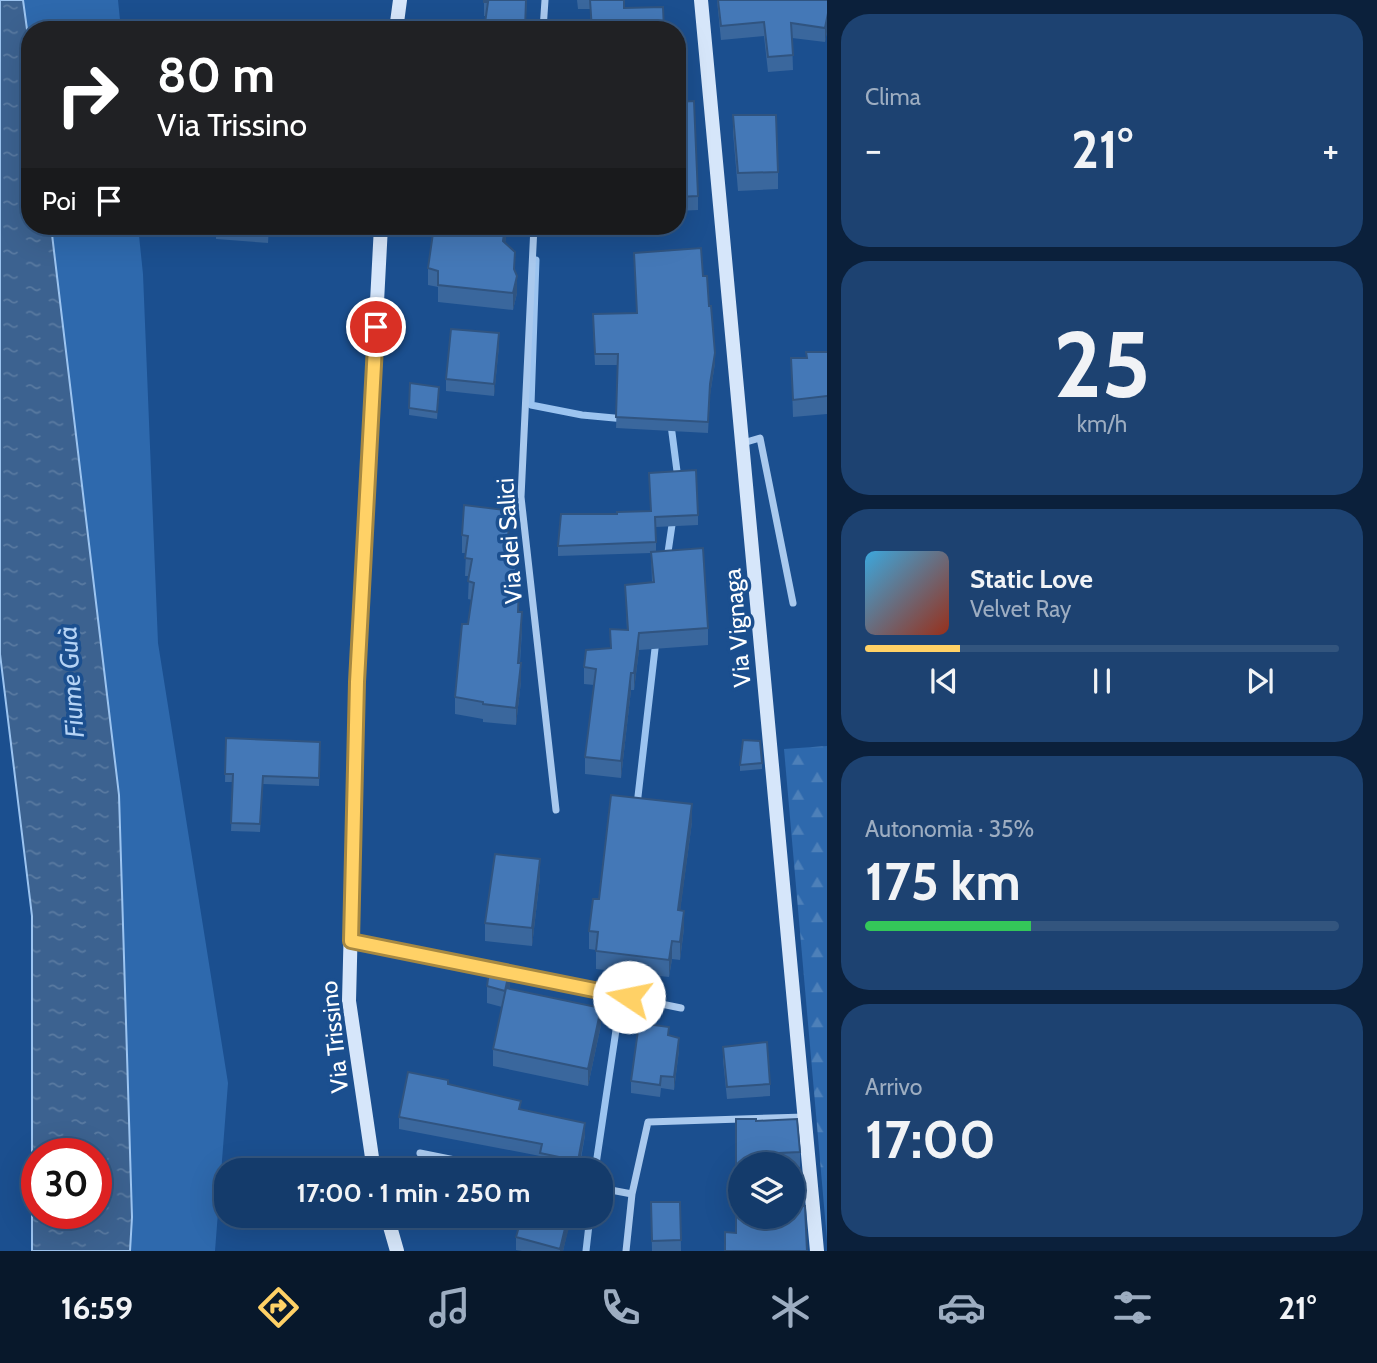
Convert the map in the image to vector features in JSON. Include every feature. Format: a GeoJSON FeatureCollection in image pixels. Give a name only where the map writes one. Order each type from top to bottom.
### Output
{"type":"FeatureCollection","features":[{"type":"Feature","properties":{"kind":"street"},"geometry":{"type":"LineString","coordinates":[[397,21],[400,0]]}},
{"type":"Feature","properties":{"kind":"street"},"geometry":{"type":"LineString","coordinates":[[544,21],[545,0]]}},
{"type":"Feature","properties":{"kind":"street","name":"Via Vignaga"},"geometry":{"type":"LineString","coordinates":[[701,0],[817,1251]]}},
{"type":"Feature","properties":{"kind":"street","name":"Via Trissino"},"geometry":{"type":"LineString","coordinates":[[372,1158],[349,1001],[357,682],[381,235]]}},
{"type":"Feature","properties":{"kind":"street","name":"Via dei Salici"},"geometry":{"type":"LineString","coordinates":[[534,235],[521,497],[556,810]]}},
{"type":"Feature","properties":{"kind":"street"},"geometry":{"type":"LineString","coordinates":[[743,443],[760,438],[793,603]]}},
{"type":"Feature","properties":{"kind":"street"},"geometry":{"type":"LineString","coordinates":[[351,941],[681,1008]]}},
{"type":"Feature","properties":{"kind":"street"},"geometry":{"type":"LineString","coordinates":[[626,1251],[632,1195],[648,1122],[805,1117]]}},
{"type":"Feature","properties":{"kind":"street"},"geometry":{"type":"LineString","coordinates":[[420,1153],[445,1158]]}},
{"type":"Feature","properties":{"kind":"street"},"geometry":{"type":"LineString","coordinates":[[613,1191],[632,1195]]}},
{"type":"Feature","properties":{"kind":"street"},"geometry":{"type":"LineString","coordinates":[[390,1228],[397,1251]]}},
{"type":"Feature","properties":{"kind":"green space"},"geometry":{"type":"Polygon","coordinates":[[[23,0],[118,0],[120,21],[26,21],[23,0]]]}},
{"type":"Feature","properties":{"kind":"green space"},"geometry":{"type":"Polygon","coordinates":[[[52,235],[139,235],[143,274],[158,643],[228,1083],[222,1158],[214,1158],[215,1251],[130,1251],[132,1217],[119,795],[52,235]]]}},
{"type":"Feature","properties":{"kind":"green space"},"geometry":{"type":"Polygon","coordinates":[[[827,746],[827,1240],[784,749],[827,746]]]}},
{"type":"Feature","properties":{"kind":"water","name":"Fiume Guà"},"geometry":{"type":"Polygon","coordinates":[[[0,0],[23,0],[26,21],[21,21],[21,235],[52,235],[119,795],[132,1217],[130,1251],[32,1251],[32,1229],[112,1229],[112,1138],[32,1138],[32,916],[0,654],[0,0]]]}},
{"type":"Feature","properties":{"kind":"building"},"geometry":{"type":"Polygon","coordinates":[[[526,0],[525,21],[485,21],[488,2],[484,2],[526,0]]]}},
{"type":"Feature","properties":{"kind":"building"},"geometry":{"type":"Polygon","coordinates":[[[590,0],[624,0],[624,8],[663,7],[664,21],[591,21],[590,0]]]}},
{"type":"Feature","properties":{"kind":"building"},"geometry":{"type":"Polygon","coordinates":[[[718,0],[827,0],[825,28],[791,23],[793,55],[768,57],[764,22],[721,26],[718,0]]]}},
{"type":"Feature","properties":{"kind":"building"},"geometry":{"type":"Polygon","coordinates":[[[686,101],[694,101],[698,196],[686,197],[686,101]]]}},
{"type":"Feature","properties":{"kind":"building"},"geometry":{"type":"Polygon","coordinates":[[[733,115],[776,115],[778,172],[738,173],[733,115]]]}},
{"type":"Feature","properties":{"kind":"building"},"geometry":{"type":"Polygon","coordinates":[[[433,235],[504,235],[503,241],[515,252],[514,269],[517,276],[513,293],[438,285],[438,271],[428,268],[433,235]]]}},
{"type":"Feature","properties":{"kind":"building"},"geometry":{"type":"Polygon","coordinates":[[[701,248],[703,276],[707,276],[711,306],[715,353],[708,422],[616,417],[618,354],[595,354],[593,314],[637,313],[634,253],[701,248]]]}},
{"type":"Feature","properties":{"kind":"building"},"geometry":{"type":"Polygon","coordinates":[[[451,329],[499,333],[494,384],[446,379],[451,329]]]}},
{"type":"Feature","properties":{"kind":"building"},"geometry":{"type":"Polygon","coordinates":[[[806,352],[827,352],[827,396],[793,400],[791,358],[807,358],[806,352]]]}},
{"type":"Feature","properties":{"kind":"building"},"geometry":{"type":"Polygon","coordinates":[[[410,383],[439,387],[437,412],[409,408],[410,383]]]}},
{"type":"Feature","properties":{"kind":"building"},"geometry":{"type":"Polygon","coordinates":[[[696,470],[698,515],[655,517],[656,542],[558,546],[561,514],[651,511],[649,473],[696,470]]]}},
{"type":"Feature","properties":{"kind":"building"},"geometry":{"type":"Polygon","coordinates":[[[464,505],[505,510],[504,517],[509,518],[508,541],[513,541],[512,564],[517,565],[515,587],[519,587],[518,612],[522,612],[518,663],[521,663],[516,708],[455,697],[462,624],[468,624],[474,583],[468,581],[472,559],[465,558],[468,536],[462,535],[464,505]]]}},
{"type":"Feature","properties":{"kind":"building"},"geometry":{"type":"Polygon","coordinates":[[[703,548],[708,628],[639,633],[634,673],[631,673],[621,761],[585,757],[596,669],[584,667],[586,650],[611,648],[610,629],[628,630],[625,585],[654,582],[651,552],[703,548]]]}},
{"type":"Feature","properties":{"kind":"building"},"geometry":{"type":"Polygon","coordinates":[[[226,738],[320,742],[319,778],[263,776],[260,824],[231,823],[233,774],[225,774],[226,738]]]}},
{"type":"Feature","properties":{"kind":"building"},"geometry":{"type":"Polygon","coordinates":[[[743,740],[760,741],[762,763],[740,765],[743,740]]]}},
{"type":"Feature","properties":{"kind":"building"},"geometry":{"type":"Polygon","coordinates":[[[611,795],[692,804],[678,910],[684,911],[680,942],[672,941],[669,960],[596,951],[598,932],[589,931],[593,899],[599,899],[611,795]]]}},
{"type":"Feature","properties":{"kind":"building"},"geometry":{"type":"Polygon","coordinates":[[[495,854],[540,859],[532,928],[485,923],[495,854]]]}},
{"type":"Feature","properties":{"kind":"building"},"geometry":{"type":"Polygon","coordinates":[[[490,964],[510,968],[505,991],[487,986],[490,964]]]}},
{"type":"Feature","properties":{"kind":"building"},"geometry":{"type":"Polygon","coordinates":[[[506,988],[601,1008],[588,1069],[493,1049],[506,988]]]}},
{"type":"Feature","properties":{"kind":"building"},"geometry":{"type":"Polygon","coordinates":[[[639,1023],[669,1027],[668,1035],[679,1038],[674,1077],[661,1076],[660,1085],[631,1081],[639,1023]]]}},
{"type":"Feature","properties":{"kind":"building"},"geometry":{"type":"Polygon","coordinates":[[[767,1042],[770,1084],[727,1087],[723,1047],[767,1042]]]}},
{"type":"Feature","properties":{"kind":"building"},"geometry":{"type":"Polygon","coordinates":[[[408,1072],[448,1080],[448,1084],[521,1101],[519,1109],[585,1123],[579,1158],[564,1158],[540,1153],[542,1144],[399,1117],[408,1072]]]}},
{"type":"Feature","properties":{"kind":"building"},"geometry":{"type":"Polygon","coordinates":[[[736,1119],[797,1119],[800,1152],[736,1152],[736,1119]]]}},
{"type":"Feature","properties":{"kind":"building"},"geometry":{"type":"Polygon","coordinates":[[[651,1202],[680,1202],[681,1240],[652,1241],[651,1202]]]}},
{"type":"Feature","properties":{"kind":"building"},"geometry":{"type":"Polygon","coordinates":[[[805,1206],[807,1251],[725,1251],[725,1232],[736,1233],[736,1229],[805,1229],[805,1206]]]}},
{"type":"Feature","properties":{"kind":"building"},"geometry":{"type":"Polygon","coordinates":[[[519,1228],[565,1228],[560,1249],[516,1237],[519,1228]]]}},
{"type":"Feature","properties":{"kind":"waterway"},"geometry":{"type":"LineString","coordinates":[[536,260],[531,405],[582,415],[625,419]]}},
{"type":"Feature","properties":{"kind":"waterway"},"geometry":{"type":"LineString","coordinates":[[671,425],[678,479]]}},
{"type":"Feature","properties":{"kind":"waterway"},"geometry":{"type":"LineString","coordinates":[[667,559],[673,518]]}},
{"type":"Feature","properties":{"kind":"waterway"},"geometry":{"type":"LineString","coordinates":[[637,805],[656,640]]}},
{"type":"Feature","properties":{"kind":"waterway"},"geometry":{"type":"LineString","coordinates":[[597,1158],[619,1010],[623,963]]}},
{"type":"Feature","properties":{"kind":"waterway"},"geometry":{"type":"LineString","coordinates":[[586,1251],[589,1228]]}},
{"type":"Feature","properties":{"kind":"route"},"geometry":{"type":"LineString","coordinates":[[376,327],[357,682],[351,941],[629,997]]}}]}
